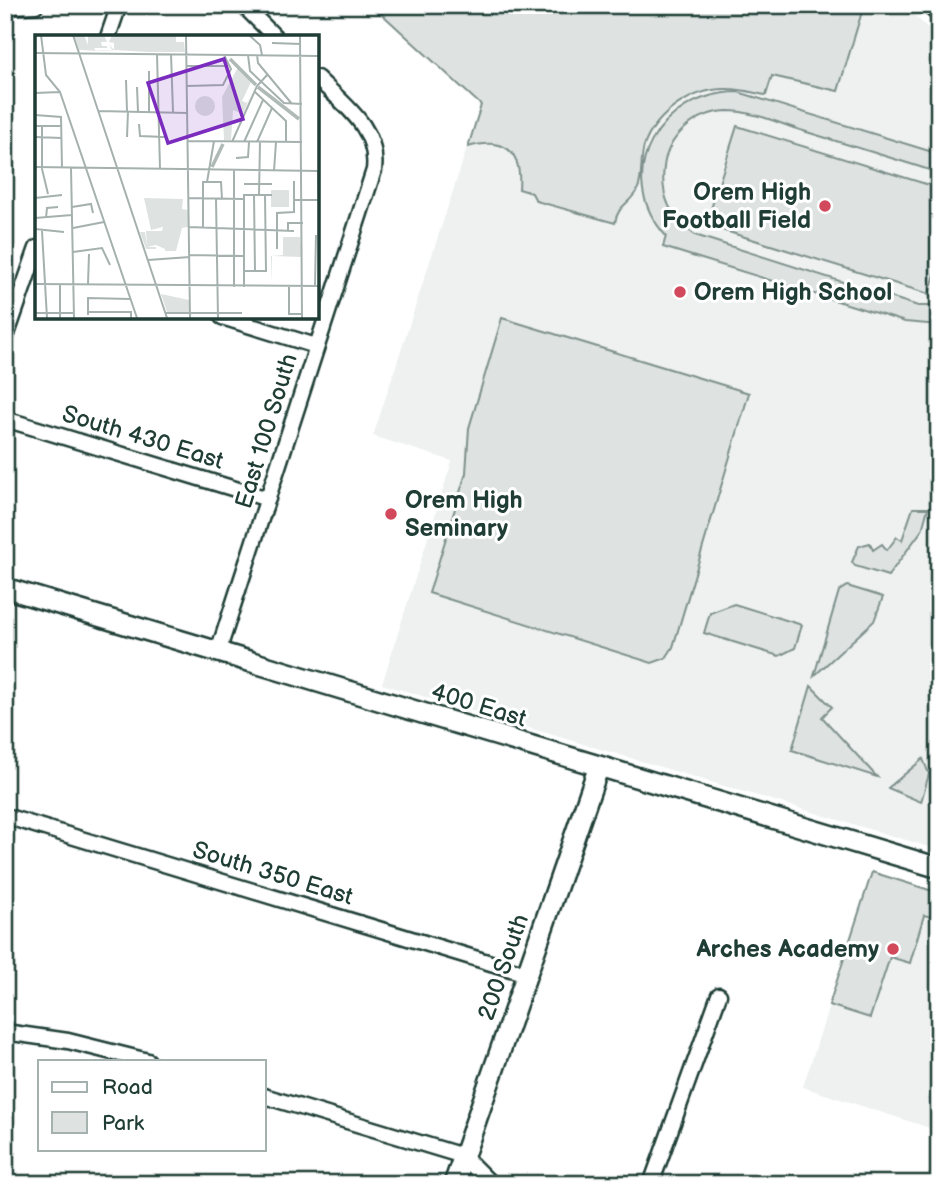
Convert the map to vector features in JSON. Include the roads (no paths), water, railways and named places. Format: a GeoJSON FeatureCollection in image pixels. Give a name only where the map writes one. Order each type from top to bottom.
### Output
{"type":"FeatureCollection","features":[{"type":"Feature","properties":{"kind":"street"},"geometry":{"type":"LineString","coordinates":[[5,7],[36,5]]}},
{"type":"Feature","properties":{"kind":"street"},"geometry":{"type":"LineString","coordinates":[[109,35],[119,5]]}},
{"type":"Feature","properties":{"kind":"street"},"geometry":{"type":"LineString","coordinates":[[243,5],[273,35]]}},
{"type":"Feature","properties":{"kind":"street"},"geometry":{"type":"LineString","coordinates":[[928,5],[939,15]]}},
{"type":"Feature","properties":{"kind":"street"},"geometry":{"type":"LineString","coordinates":[[318,79],[330,92],[318,99]]}},
{"type":"Feature","properties":{"kind":"street","name":"East 100 South"},"geometry":{"type":"LineString","coordinates":[[218,652],[374,170],[373,142],[358,118],[330,92]]}},
{"type":"Feature","properties":{"kind":"street"},"geometry":{"type":"LineString","coordinates":[[6,338],[35,258]]}},
{"type":"Feature","properties":{"kind":"street"},"geometry":{"type":"LineString","coordinates":[[225,318],[316,346]]}},
{"type":"Feature","properties":{"kind":"street","name":"South 430 East"},"geometry":{"type":"LineString","coordinates":[[5,419],[268,499]]}},
{"type":"Feature","properties":{"kind":"street","name":"400 East"},"geometry":{"type":"LineString","coordinates":[[5,588],[939,868]]}},
{"type":"Feature","properties":{"kind":"street","name":"200 South"},"geometry":{"type":"LineString","coordinates":[[454,1184],[599,766]]}},
{"type":"Feature","properties":{"kind":"street","name":"South 350 East"},"geometry":{"type":"LineString","coordinates":[[5,816],[527,974]]}},
{"type":"Feature","properties":{"kind":"street"},"geometry":{"type":"LineString","coordinates":[[651,1184],[719,995]]}},
{"type":"Feature","properties":{"kind":"street"},"geometry":{"type":"LineString","coordinates":[[11,1033],[68,1041],[144,1060]]}},
{"type":"Feature","properties":{"kind":"street"},"geometry":{"type":"LineString","coordinates":[[266,1097],[463,1156],[491,1184]]}},
{"type":"Feature","properties":{"kind":"place","name":"Orem High Football Field"},"geometry":{"type":"Point","coordinates":[825,206]}},
{"type":"Feature","properties":{"kind":"place","name":"Orem High School"},"geometry":{"type":"Point","coordinates":[680,292]}},
{"type":"Feature","properties":{"kind":"place","name":"Orem High Seminary"},"geometry":{"type":"Point","coordinates":[391,514]}},
{"type":"Feature","properties":{"kind":"place","name":"Arches Academy"},"geometry":{"type":"Point","coordinates":[893,949]}}]}
